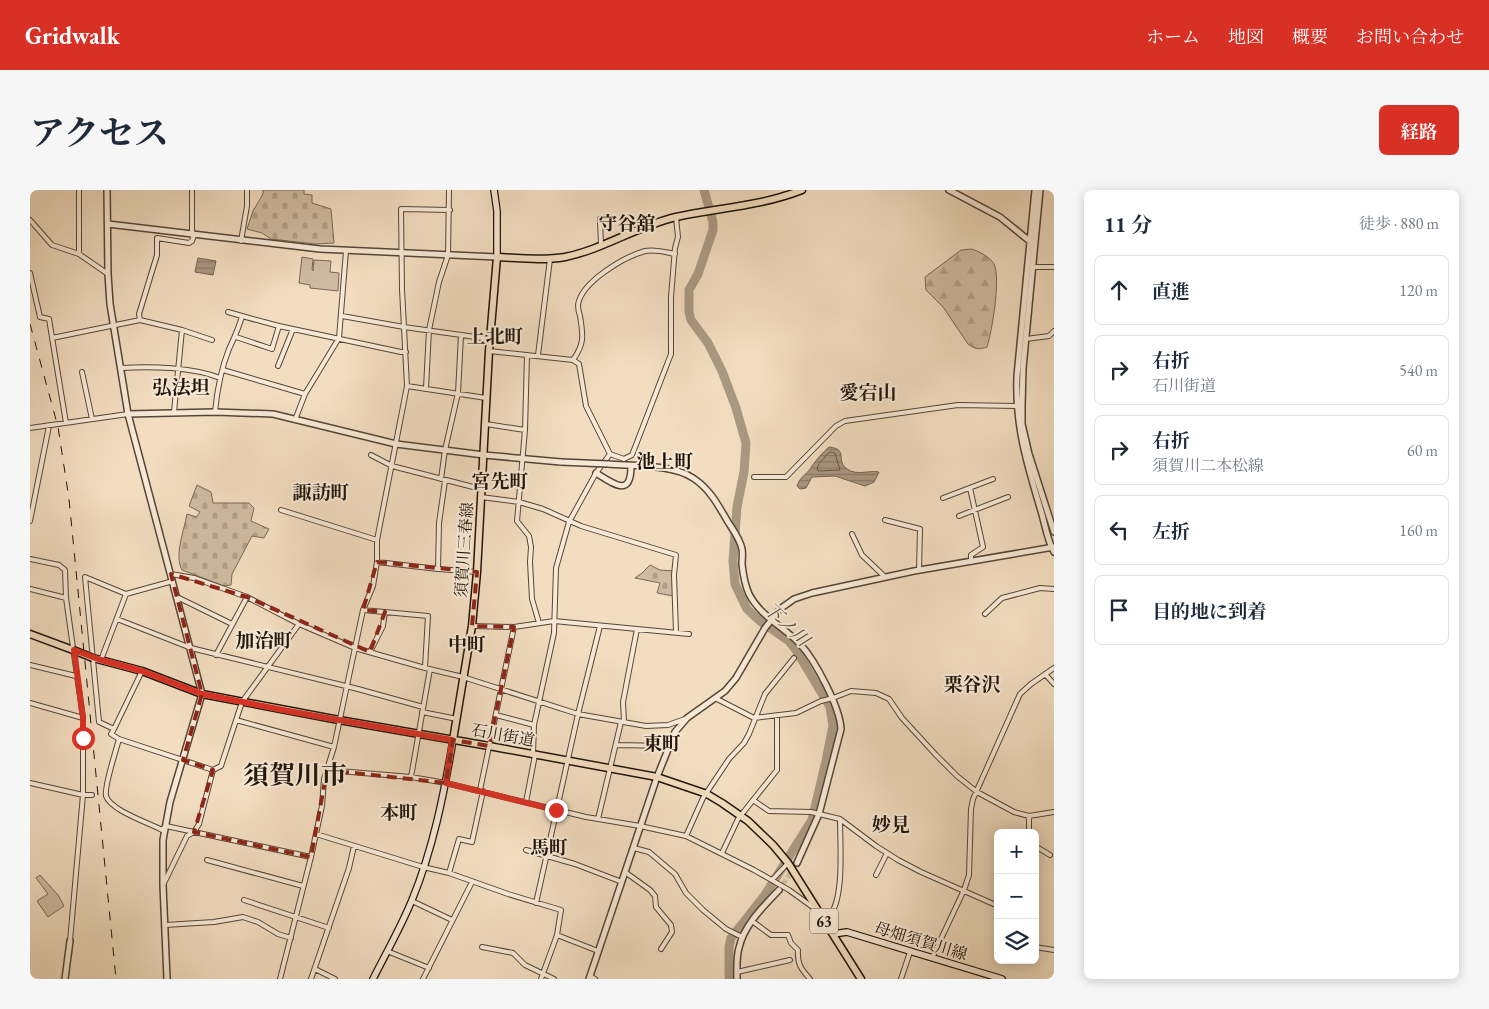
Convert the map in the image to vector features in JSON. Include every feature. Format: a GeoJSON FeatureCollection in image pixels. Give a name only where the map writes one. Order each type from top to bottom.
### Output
{"type":"FeatureCollection","features":[{"type":"Feature","properties":{"kind":"main road"},"geometry":{"type":"LineString","coordinates":[[494,190],[497,211],[497,257],[550,259],[586,252],[648,226],[676,217],[777,199],[802,190]]}},
{"type":"Feature","properties":{"kind":"main road","name":"須賀川三春線"},"geometry":{"type":"LineString","coordinates":[[452,740],[472,626],[477,572],[489,351],[497,257]]}},
{"type":"Feature","properties":{"kind":"main road","name":"石川街道"},"geometry":{"type":"LineString","coordinates":[[30,634],[93,658],[142,671],[202,694],[657,777],[707,794],[764,834],[788,863],[861,979]]}},
{"type":"Feature","properties":{"kind":"main road"},"geometry":{"type":"LineString","coordinates":[[373,979],[412,901],[434,832],[446,783],[452,740]]}},
{"type":"Feature","properties":{"kind":"main road","name":"母畑須賀川線"},"geometry":{"type":"LineString","coordinates":[[833,934],[847,932],[1002,979]]}},
{"type":"Feature","properties":{"kind":"street"},"geometry":{"type":"LineString","coordinates":[[78,190],[80,254]]}},
{"type":"Feature","properties":{"kind":"street"},"geometry":{"type":"LineString","coordinates":[[107,190],[108,274],[128,414],[202,694],[170,802],[163,840],[167,979]]}},
{"type":"Feature","properties":{"kind":"street"},"geometry":{"type":"LineString","coordinates":[[140,320],[139,314],[157,255],[157,238],[189,243],[192,241],[192,190]]}},
{"type":"Feature","properties":{"kind":"street"},"geometry":{"type":"LineString","coordinates":[[241,241],[247,206],[246,190]]}},
{"type":"Feature","properties":{"kind":"street"},"geometry":{"type":"LineString","coordinates":[[426,388],[429,330],[439,282],[448,255],[449,190]]}},
{"type":"Feature","properties":{"kind":"street"},"geometry":{"type":"LineString","coordinates":[[949,190],[1000,218],[1032,243]]}},
{"type":"Feature","properties":{"kind":"street"},"geometry":{"type":"LineString","coordinates":[[1035,190],[1032,243],[1033,267],[1023,368],[1022,424],[1029,454],[1054,532]]}},
{"type":"Feature","properties":{"kind":"street"},"geometry":{"type":"LineString","coordinates":[[592,978],[598,952],[640,826],[675,732],[687,718],[725,691],[736,678],[765,628],[780,610],[794,599],[812,593],[919,570],[1053,549],[1024,455],[1018,425],[1017,406],[1018,376],[1032,243],[1040,190]]}},
{"type":"Feature","properties":{"kind":"street"},"geometry":{"type":"LineString","coordinates":[[280,979],[311,857],[327,770],[334,747],[363,610],[373,586],[377,562],[377,540],[407,386],[401,254],[401,209],[450,210]]}},
{"type":"Feature","properties":{"kind":"street"},"geometry":{"type":"LineString","coordinates":[[489,351],[574,360],[579,364],[586,406],[610,454],[624,459],[632,456],[671,354],[671,297],[678,237],[676,217]]}},
{"type":"Feature","properties":{"kind":"street"},"geometry":{"type":"LineString","coordinates":[[600,218],[601,246]]}},
{"type":"Feature","properties":{"kind":"street"},"geometry":{"type":"LineString","coordinates":[[30,220],[52,245],[80,254],[108,274]]}},
{"type":"Feature","properties":{"kind":"street"},"geometry":{"type":"LineString","coordinates":[[108,224],[241,241],[346,251],[497,257]]}},
{"type":"Feature","properties":{"kind":"street"},"geometry":{"type":"LineString","coordinates":[[574,360],[583,340],[578,306],[582,295],[600,274],[644,252],[658,250],[675,254]]}},
{"type":"Feature","properties":{"kind":"street"},"geometry":{"type":"LineString","coordinates":[[295,420],[304,394],[339,338],[346,251]]}},
{"type":"Feature","properties":{"kind":"street"},"geometry":{"type":"LineString","coordinates":[[538,355],[550,259]]}},
{"type":"Feature","properties":{"kind":"street"},"geometry":{"type":"LineString","coordinates":[[1033,267],[1054,267]]}},
{"type":"Feature","properties":{"kind":"street"},"geometry":{"type":"LineString","coordinates":[[30,273],[40,317],[49,319],[66,423]]}},
{"type":"Feature","properties":{"kind":"street"},"geometry":{"type":"LineString","coordinates":[[228,312],[279,326],[406,352]]}},
{"type":"Feature","properties":{"kind":"street"},"geometry":{"type":"LineString","coordinates":[[214,412],[220,378],[242,316]]}},
{"type":"Feature","properties":{"kind":"street"},"geometry":{"type":"LineString","coordinates":[[342,316],[490,339]]}},
{"type":"Feature","properties":{"kind":"street"},"geometry":{"type":"LineString","coordinates":[[52,338],[140,320],[182,330],[212,340]]}},
{"type":"Feature","properties":{"kind":"street"},"geometry":{"type":"LineString","coordinates":[[236,337],[272,349],[279,326]]}},
{"type":"Feature","properties":{"kind":"street"},"geometry":{"type":"LineString","coordinates":[[278,366],[293,329]]}},
{"type":"Feature","properties":{"kind":"street"},"geometry":{"type":"LineString","coordinates":[[174,412],[182,330]]}},
{"type":"Feature","properties":{"kind":"street"},"geometry":{"type":"LineString","coordinates":[[1026,339],[1049,336],[1054,332]]}},
{"type":"Feature","properties":{"kind":"street"},"geometry":{"type":"LineString","coordinates":[[438,569],[439,522],[443,480],[446,450],[458,394],[461,335]]}},
{"type":"Feature","properties":{"kind":"street"},"geometry":{"type":"LineString","coordinates":[[528,355],[525,430],[517,521],[529,536],[532,598],[539,622]]}},
{"type":"Feature","properties":{"kind":"street"},"geometry":{"type":"LineString","coordinates":[[121,368],[146,366],[203,372],[220,378]]}},
{"type":"Feature","properties":{"kind":"street"},"geometry":{"type":"LineString","coordinates":[[223,370],[304,394]]}},
{"type":"Feature","properties":{"kind":"street"},"geometry":{"type":"LineString","coordinates":[[82,372],[92,419]]}},
{"type":"Feature","properties":{"kind":"street"},"geometry":{"type":"LineString","coordinates":[[407,386],[487,398]]}},
{"type":"Feature","properties":{"kind":"street"},"geometry":{"type":"LineString","coordinates":[[754,477],[786,477],[836,426],[845,421],[958,405],[1017,406]]}},
{"type":"Feature","properties":{"kind":"street"},"geometry":{"type":"LineString","coordinates":[[30,428],[128,414],[174,412],[273,414],[396,444],[523,459],[664,468],[692,477],[714,497],[742,549],[744,575],[749,593],[762,612],[800,643],[833,698],[840,718],[841,729],[819,814],[797,863]]}},
{"type":"Feature","properties":{"kind":"street"},"geometry":{"type":"LineString","coordinates":[[486,424],[525,430]]}},
{"type":"Feature","properties":{"kind":"street"},"geometry":{"type":"LineString","coordinates":[[30,521],[32,494],[48,426]]}},
{"type":"Feature","properties":{"kind":"street"},"geometry":{"type":"LineString","coordinates":[[526,802],[534,754],[534,725],[554,633],[556,568],[569,522],[596,473],[610,454]]}},
{"type":"Feature","properties":{"kind":"street"},"geometry":{"type":"LineString","coordinates":[[371,455],[392,466],[481,493],[543,509],[569,522],[676,555],[674,575],[676,632]]}},
{"type":"Feature","properties":{"kind":"street"},"geometry":{"type":"LineString","coordinates":[[596,473],[612,483],[620,486],[626,485],[631,476],[631,466]]}},
{"type":"Feature","properties":{"kind":"street"},"geometry":{"type":"LineString","coordinates":[[943,498],[993,479]]}},
{"type":"Feature","properties":{"kind":"street"},"geometry":{"type":"LineString","coordinates":[[970,488],[983,547],[971,555],[971,562]]}},
{"type":"Feature","properties":{"kind":"street"},"geometry":{"type":"LineString","coordinates":[[959,516],[1008,497]]}},
{"type":"Feature","properties":{"kind":"street"},"geometry":{"type":"LineString","coordinates":[[281,510],[377,540]]}},
{"type":"Feature","properties":{"kind":"street"},"geometry":{"type":"LineString","coordinates":[[885,520],[920,529],[919,570]]}},
{"type":"Feature","properties":{"kind":"street"},"geometry":{"type":"LineString","coordinates":[[852,534],[862,555],[886,578]]}},
{"type":"Feature","properties":{"kind":"street"},"geometry":{"type":"LineString","coordinates":[[30,559],[59,565],[65,570],[66,598],[83,718],[82,794],[70,941],[65,979]]}},
{"type":"Feature","properties":{"kind":"street"},"geometry":{"type":"LineString","coordinates":[[377,562],[477,572]]}},
{"type":"Feature","properties":{"kind":"street"},"geometry":{"type":"LineString","coordinates":[[171,574],[194,578],[247,597],[299,624],[355,648],[501,688],[578,714],[646,726],[668,725],[687,718]]}},
{"type":"Feature","properties":{"kind":"street"},"geometry":{"type":"LineString","coordinates":[[114,729],[99,722],[85,576],[126,594],[173,581]]}},
{"type":"Feature","properties":{"kind":"street"},"geometry":{"type":"LineString","coordinates":[[985,614],[1002,598],[1040,588],[1054,589]]}},
{"type":"Feature","properties":{"kind":"street"},"geometry":{"type":"LineString","coordinates":[[30,589],[66,598]]}},
{"type":"Feature","properties":{"kind":"street"},"geometry":{"type":"LineString","coordinates":[[101,660],[126,594]]}},
{"type":"Feature","properties":{"kind":"street"},"geometry":{"type":"LineString","coordinates":[[177,597],[232,624]]}},
{"type":"Feature","properties":{"kind":"street"},"geometry":{"type":"LineString","coordinates":[[216,655],[247,597]]}},
{"type":"Feature","properties":{"kind":"street"},"geometry":{"type":"LineString","coordinates":[[363,610],[428,616],[427,668],[411,777]]}},
{"type":"Feature","properties":{"kind":"street"},"geometry":{"type":"LineString","coordinates":[[370,652],[383,626],[385,612]]}},
{"type":"Feature","properties":{"kind":"street"},"geometry":{"type":"LineString","coordinates":[[117,619],[191,648],[347,686],[456,719]]}},
{"type":"Feature","properties":{"kind":"street"},"geometry":{"type":"LineString","coordinates":[[472,626],[514,627],[554,621],[689,634]]}},
{"type":"Feature","properties":{"kind":"street"},"geometry":{"type":"LineString","coordinates":[[142,671],[110,734],[119,739],[213,770],[221,766],[242,702],[299,624]]}},
{"type":"Feature","properties":{"kind":"street"},"geometry":{"type":"LineString","coordinates":[[536,903],[567,761],[600,626]]}},
{"type":"Feature","properties":{"kind":"street"},"geometry":{"type":"LineString","coordinates":[[449,873],[460,839],[472,842],[489,746],[514,627]]}},
{"type":"Feature","properties":{"kind":"street"},"geometry":{"type":"LineString","coordinates":[[598,820],[623,722],[623,702],[637,629]]}},
{"type":"Feature","properties":{"kind":"street"},"geometry":{"type":"LineString","coordinates":[[686,836],[707,794],[729,759],[744,743],[765,694],[794,658]]}},
{"type":"Feature","properties":{"kind":"street"},"geometry":{"type":"LineString","coordinates":[[30,665],[76,676]]}},
{"type":"Feature","properties":{"kind":"street"},"geometry":{"type":"LineString","coordinates":[[931,959],[964,890],[969,875],[971,808],[976,792],[1020,694],[1054,668]]}},
{"type":"Feature","properties":{"kind":"street"},"geometry":{"type":"LineString","coordinates":[[1045,674],[1054,684]]}},
{"type":"Feature","properties":{"kind":"street"},"geometry":{"type":"LineString","coordinates":[[715,698],[754,718],[796,713],[821,701],[851,691],[876,692],[894,705],[902,718],[957,776],[976,792],[1014,812],[1029,816],[1054,812]]}},
{"type":"Feature","properties":{"kind":"street"},"geometry":{"type":"LineString","coordinates":[[30,703],[83,718]]}},
{"type":"Feature","properties":{"kind":"street"},"geometry":{"type":"LineString","coordinates":[[496,715],[534,725]]}},
{"type":"Feature","properties":{"kind":"street"},"geometry":{"type":"LineString","coordinates":[[722,853],[740,816],[776,770],[777,716]]}},
{"type":"Feature","properties":{"kind":"street"},"geometry":{"type":"LineString","coordinates":[[236,720],[334,747]]}},
{"type":"Feature","properties":{"kind":"street"},"geometry":{"type":"LineString","coordinates":[[119,739],[107,782],[106,796],[117,809],[162,830],[166,826]]}},
{"type":"Feature","properties":{"kind":"street"},"geometry":{"type":"LineString","coordinates":[[616,745],[670,746]]}},
{"type":"Feature","properties":{"kind":"street"},"geometry":{"type":"LineString","coordinates":[[163,885],[187,836],[194,832],[199,824],[213,770]]}},
{"type":"Feature","properties":{"kind":"street"},"geometry":{"type":"LineString","coordinates":[[327,770],[411,777],[446,783],[598,820],[640,826],[686,836],[772,880],[816,909]]}},
{"type":"Feature","properties":{"kind":"street"},"geometry":{"type":"LineString","coordinates":[[30,783],[92,795]]}},
{"type":"Feature","properties":{"kind":"street"},"geometry":{"type":"LineString","coordinates":[[753,800],[769,811],[810,812],[840,818],[887,853],[921,872],[994,904]]}},
{"type":"Feature","properties":{"kind":"street"},"geometry":{"type":"LineString","coordinates":[[1029,816],[1029,829]]}},
{"type":"Feature","properties":{"kind":"street"},"geometry":{"type":"LineString","coordinates":[[823,919],[832,912],[838,897],[840,880],[840,818]]}},
{"type":"Feature","properties":{"kind":"street"},"geometry":{"type":"LineString","coordinates":[[166,826],[311,857]]}},
{"type":"Feature","properties":{"kind":"street"},"geometry":{"type":"LineString","coordinates":[[316,834],[423,867],[449,873],[561,910],[557,935],[541,979]]}},
{"type":"Feature","properties":{"kind":"street"},"geometry":{"type":"LineString","coordinates":[[311,979],[354,846]]}},
{"type":"Feature","properties":{"kind":"street"},"geometry":{"type":"LineString","coordinates":[[634,848],[648,852],[675,874],[686,893],[703,910],[726,930],[742,937]]}},
{"type":"Feature","properties":{"kind":"street"},"geometry":{"type":"LineString","coordinates":[[1039,848],[1050,855]]}},
{"type":"Feature","properties":{"kind":"street"},"geometry":{"type":"LineString","coordinates":[[526,850],[546,855],[622,882]]}},
{"type":"Feature","properties":{"kind":"street"},"geometry":{"type":"LineString","coordinates":[[876,875],[887,853]]}},
{"type":"Feature","properties":{"kind":"street"},"geometry":{"type":"LineString","coordinates":[[208,860],[303,886]]}},
{"type":"Feature","properties":{"kind":"street"},"geometry":{"type":"LineString","coordinates":[[772,880],[788,863]]}},
{"type":"Feature","properties":{"kind":"street"},"geometry":{"type":"LineString","coordinates":[[625,872],[650,890],[654,896],[656,907],[671,925],[672,932],[661,949]]}},
{"type":"Feature","properties":{"kind":"street"},"geometry":{"type":"LineString","coordinates":[[423,979],[472,882]]}},
{"type":"Feature","properties":{"kind":"street"},"geometry":{"type":"LineString","coordinates":[[737,979],[737,955],[742,937],[752,921],[779,890]]}},
{"type":"Feature","properties":{"kind":"street"},"geometry":{"type":"LineString","coordinates":[[244,900],[329,928]]}},
{"type":"Feature","properties":{"kind":"street"},"geometry":{"type":"LineString","coordinates":[[412,901],[452,920]]}},
{"type":"Feature","properties":{"kind":"street"},"geometry":{"type":"LineString","coordinates":[[164,925],[214,922],[243,917],[258,922],[278,934],[291,938]]}},
{"type":"Feature","properties":{"kind":"street"},"geometry":{"type":"LineString","coordinates":[[752,921],[771,934],[788,935],[798,950],[797,959],[800,967],[810,979]]}},
{"type":"Feature","properties":{"kind":"street"},"geometry":{"type":"LineString","coordinates":[[557,935],[598,952]]}},
{"type":"Feature","properties":{"kind":"street"},"geometry":{"type":"LineString","coordinates":[[482,947],[513,953],[525,965],[554,979]]}},
{"type":"Feature","properties":{"kind":"street"},"geometry":{"type":"LineString","coordinates":[[1039,948],[1054,950]]}},
{"type":"Feature","properties":{"kind":"street"},"geometry":{"type":"LineString","coordinates":[[387,951],[429,968]]}},
{"type":"Feature","properties":{"kind":"street"},"geometry":{"type":"LineString","coordinates":[[901,979],[910,952]]}},
{"type":"Feature","properties":{"kind":"street"},"geometry":{"type":"LineString","coordinates":[[737,972],[790,960]]}},
{"type":"Feature","properties":{"kind":"street"},"geometry":{"type":"LineString","coordinates":[[315,969],[335,979]]}},
{"type":"Feature","properties":{"kind":"highlighted area"},"geometry":{"type":"Polygon","coordinates":[[[377,562],[477,572],[472,626],[514,627],[489,746],[453,740],[446,783],[327,770],[311,857],[194,832],[213,770],[183,760],[202,694],[171,574],[247,597],[370,652],[385,612],[363,610],[377,562]]]}},
{"type":"Feature","properties":{"kind":"green space"},"geometry":{"type":"Polygon","coordinates":[[[263,190],[304,190],[304,194],[312,195],[312,203],[331,209],[334,243],[316,244],[271,239],[262,233],[247,229],[253,211],[263,194],[263,190]]]}},
{"type":"Feature","properties":{"kind":"green space"},"geometry":{"type":"Polygon","coordinates":[[[971,249],[990,259],[994,264],[997,281],[995,305],[987,347],[979,349],[968,344],[943,307],[926,290],[925,277],[961,250],[971,249]]]}},
{"type":"Feature","properties":{"kind":"green space"},"geometry":{"type":"Polygon","coordinates":[[[302,257],[313,259],[313,271],[314,260],[331,261],[330,272],[339,273],[338,291],[310,288],[310,285],[299,283],[302,257]]]}},
{"type":"Feature","properties":{"kind":"green space"},"geometry":{"type":"Polygon","coordinates":[[[197,485],[211,492],[213,503],[249,503],[254,508],[251,521],[269,529],[264,538],[252,536],[232,574],[231,585],[224,586],[182,570],[179,550],[187,514],[196,517],[200,512],[189,506],[197,485]]]}},
{"type":"Feature","properties":{"kind":"green space"},"geometry":{"type":"Polygon","coordinates":[[[650,565],[660,570],[675,571],[673,596],[657,593],[660,583],[635,578],[650,565]]]}},
{"type":"Feature","properties":{"kind":"green space"},"geometry":{"type":"Polygon","coordinates":[[[40,875],[58,895],[64,906],[48,917],[37,901],[48,894],[36,878],[40,875]]]}},
{"type":"Feature","properties":{"kind":"water"},"geometry":{"type":"Polygon","coordinates":[[[198,258],[216,261],[213,275],[195,272],[198,258]]]}},
{"type":"Feature","properties":{"kind":"water"},"geometry":{"type":"Polygon","coordinates":[[[829,447],[839,450],[844,466],[851,471],[879,472],[874,482],[865,486],[835,476],[812,477],[806,488],[800,489],[797,486],[800,480],[829,447]]]}},
{"type":"Feature","properties":{"kind":"waterway","name":"下ノ川"},"geometry":{"type":"LineString","coordinates":[[704,190],[713,222],[713,230],[698,274],[689,290],[689,312],[691,320],[708,343],[722,371],[736,408],[746,443],[744,472],[737,507],[733,561],[735,584],[747,609],[760,621],[789,641],[796,650],[830,707],[833,726],[812,820],[765,895],[731,938],[729,947],[729,979]]}},
{"type":"Feature","properties":{"kind":"tunnel"},"geometry":{"type":"LineString","coordinates":[[779,890],[797,863]]}},
{"type":"Feature","properties":{"kind":"railway"},"geometry":{"type":"LineString","coordinates":[[30,324],[58,427],[69,499],[116,979]]}},
{"type":"Feature","properties":{"kind":"district","name":"守谷舘"},"geometry":{"type":"Point","coordinates":[627,223]}},
{"type":"Feature","properties":{"kind":"district","name":"上北町"},"geometry":{"type":"Point","coordinates":[495,336]}},
{"type":"Feature","properties":{"kind":"district","name":"弘法坦"},"geometry":{"type":"Point","coordinates":[181,387]}},
{"type":"Feature","properties":{"kind":"district","name":"愛宕山"},"geometry":{"type":"Point","coordinates":[868,392]}},
{"type":"Feature","properties":{"kind":"district","name":"池上町"},"geometry":{"type":"Point","coordinates":[665,461]}},
{"type":"Feature","properties":{"kind":"district","name":"宮先町"},"geometry":{"type":"Point","coordinates":[500,481]}},
{"type":"Feature","properties":{"kind":"district","name":"諏訪町"},"geometry":{"type":"Point","coordinates":[321,492]}},
{"type":"Feature","properties":{"kind":"district","name":"加治町"},"geometry":{"type":"Point","coordinates":[264,640]}},
{"type":"Feature","properties":{"kind":"district","name":"中町"},"geometry":{"type":"Point","coordinates":[467,644]}},
{"type":"Feature","properties":{"kind":"district","name":"栗谷沢"},"geometry":{"type":"Point","coordinates":[972,684]}},
{"type":"Feature","properties":{"kind":"district","name":"東町"},"geometry":{"type":"Point","coordinates":[662,743]}},
{"type":"Feature","properties":{"kind":"district","name":"須賀川市"},"geometry":{"type":"Point","coordinates":[295,775]}},
{"type":"Feature","properties":{"kind":"district","name":"本町"},"geometry":{"type":"Point","coordinates":[399,812]}},
{"type":"Feature","properties":{"kind":"district","name":"妙見"},"geometry":{"type":"Point","coordinates":[891,824]}},
{"type":"Feature","properties":{"kind":"district","name":"馬町"},"geometry":{"type":"Point","coordinates":[549,847]}},
{"type":"Feature","properties":{"kind":"route"},"geometry":{"type":"LineString","coordinates":[[83,738],[83,718],[74,650],[93,658],[142,671],[202,694],[452,740],[446,783],[556,810]]}}]}
